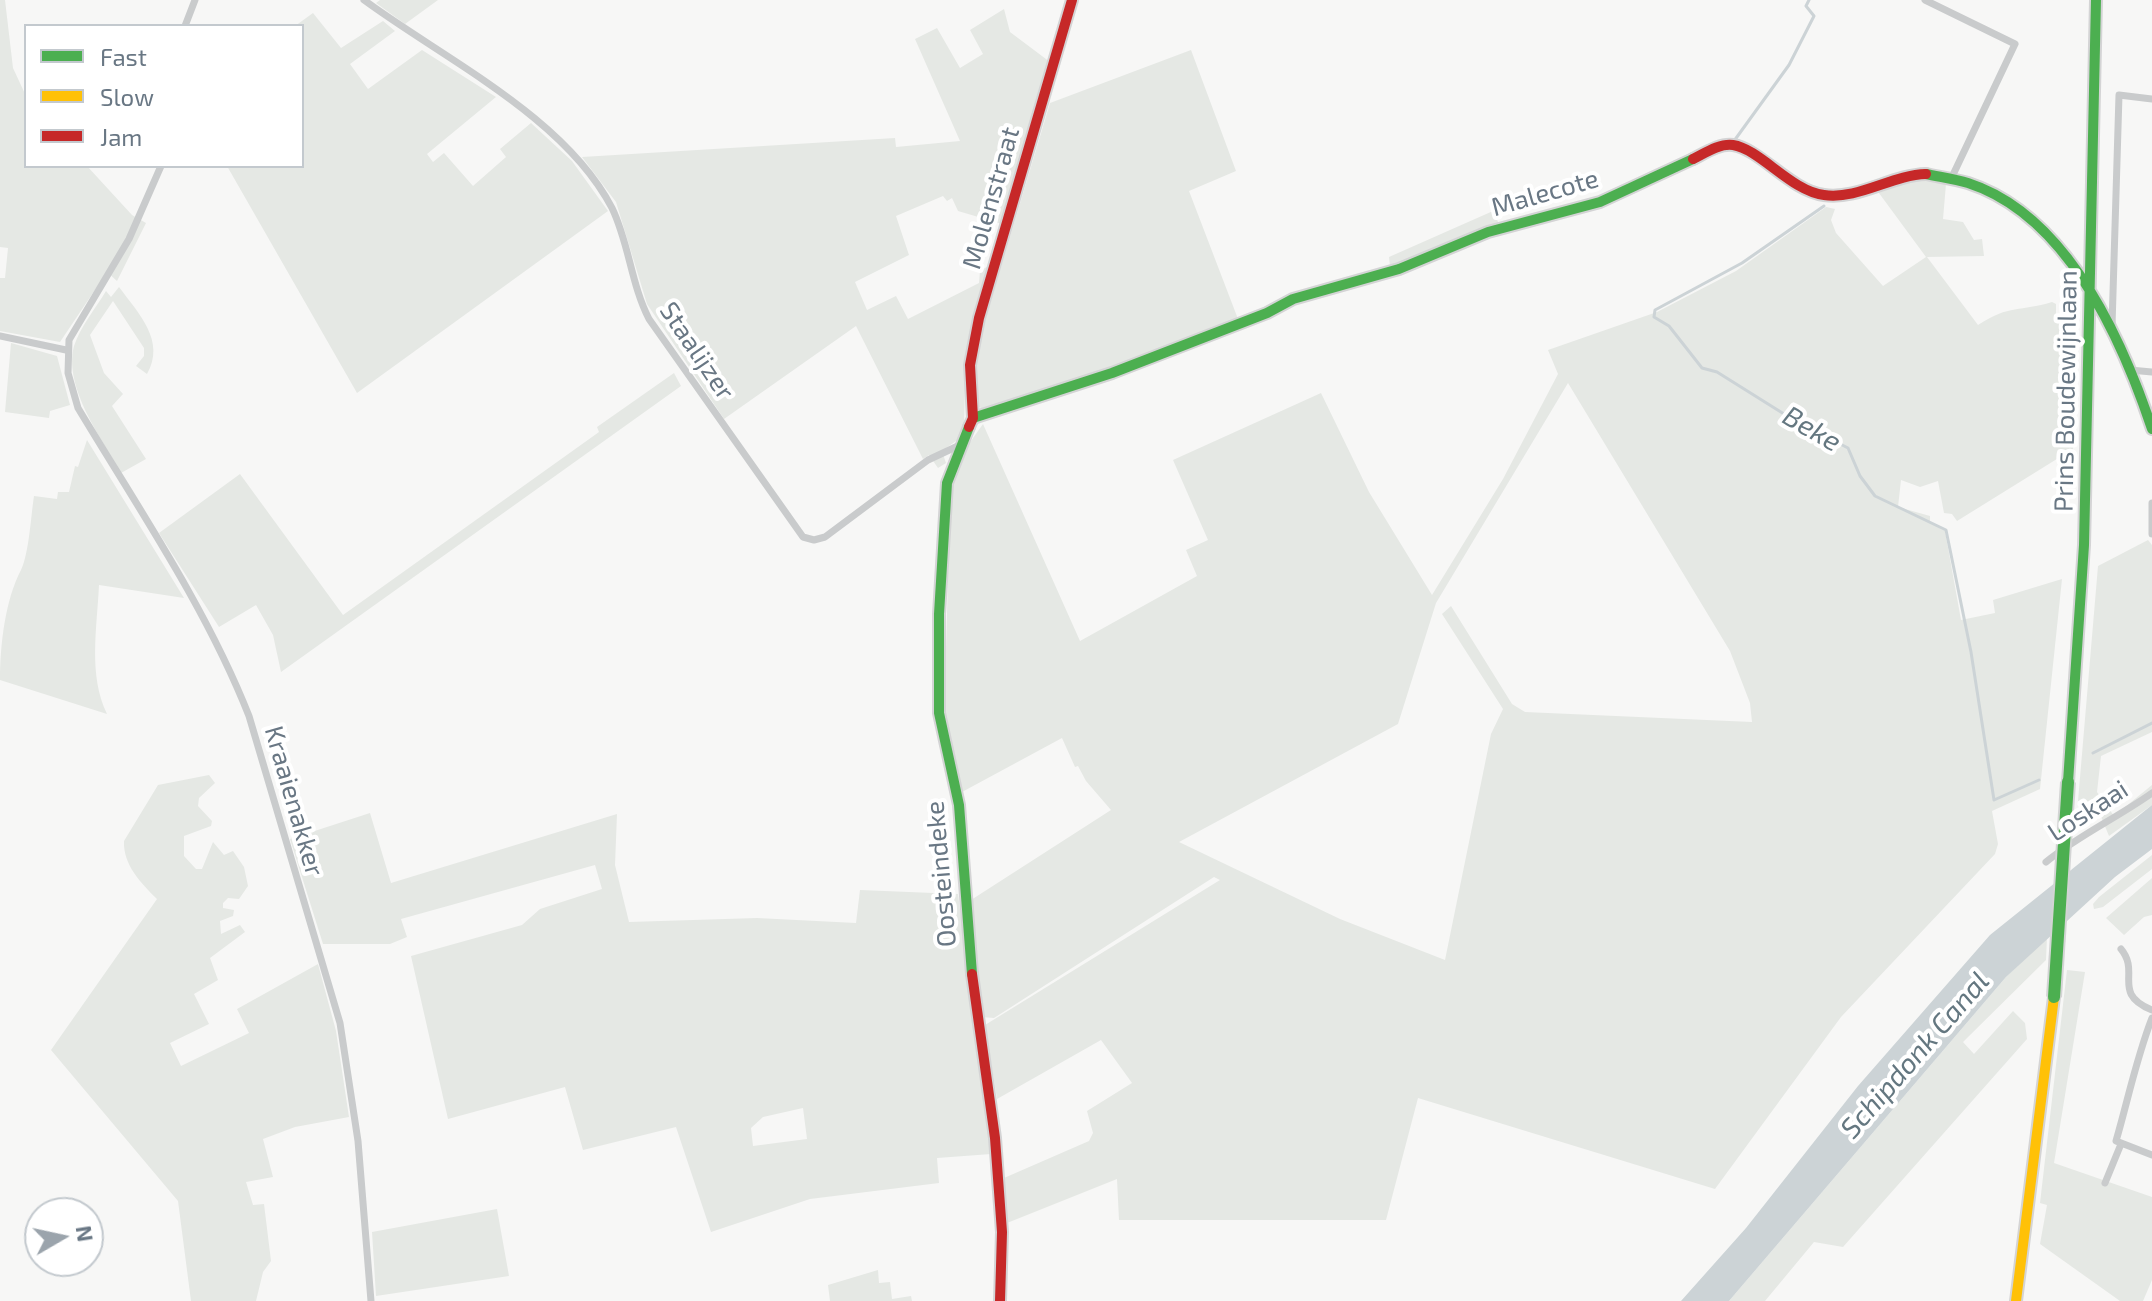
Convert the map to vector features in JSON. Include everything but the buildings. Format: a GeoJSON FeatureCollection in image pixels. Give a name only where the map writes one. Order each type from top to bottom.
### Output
{"type":"FeatureCollection","features":[{"type":"Feature","properties":{"kind":"street"},"geometry":{"type":"LineString","coordinates":[[186,24],[195,0]]}},
{"type":"Feature","properties":{"kind":"street","name":"Staalijzer"},"geometry":{"type":"LineString","coordinates":[[364,0],[513,103],[550,133],[596,184],[612,209],[639,300],[649,319],[803,537],[814,540],[825,537],[928,460],[960,445]]}},
{"type":"Feature","properties":{"kind":"street","name":"Molenstraat"},"geometry":{"type":"LineString","coordinates":[[972,414],[970,365],[979,318],[1072,0]]}},
{"type":"Feature","properties":{"kind":"street"},"geometry":{"type":"LineString","coordinates":[[1925,0],[2015,44],[1951,179]]}},
{"type":"Feature","properties":{"kind":"street","name":"Prins Boudewijnlaan"},"geometry":{"type":"LineString","coordinates":[[2016,1301],[2054,997],[2084,545],[2096,0]]}},
{"type":"Feature","properties":{"kind":"street"},"geometry":{"type":"LineString","coordinates":[[2112,326],[2119,95],[2152,99]]}},
{"type":"Feature","properties":{"kind":"street","name":"Malecote"},"geometry":{"type":"LineString","coordinates":[[972,414],[1112,373],[1267,313],[1293,299],[1399,269],[1488,232],[1600,202],[1721,146],[1735,145],[1820,196],[1843,194],[1905,173],[1951,179],[2013,204],[2037,224],[2090,290],[2112,326],[2152,429]]}},
{"type":"Feature","properties":{"kind":"street"},"geometry":{"type":"LineString","coordinates":[[0,336],[66,350],[129,239],[160,168]]}},
{"type":"Feature","properties":{"kind":"street","name":"Kraaienakker"},"geometry":{"type":"LineString","coordinates":[[66,350],[78,408],[191,596],[230,669],[249,716],[340,1023],[358,1141],[371,1301]]}},
{"type":"Feature","properties":{"kind":"street"},"geometry":{"type":"LineString","coordinates":[[2130,370],[2152,372]]}},
{"type":"Feature","properties":{"kind":"street","name":"Oosteindeke"},"geometry":{"type":"LineString","coordinates":[[972,414],[947,483],[939,614],[939,713],[959,805],[974,994],[995,1138],[1002,1232],[1000,1301]]}},
{"type":"Feature","properties":{"kind":"street"},"geometry":{"type":"LineString","coordinates":[[2152,503],[2152,534]]}},
{"type":"Feature","properties":{"kind":"street","name":"Loskaai"},"geometry":{"type":"LineString","coordinates":[[2046,862],[2079,837],[2111,822],[2152,793]]}},
{"type":"Feature","properties":{"kind":"street"},"geometry":{"type":"LineString","coordinates":[[2121,949],[2126,955],[2129,995],[2136,1003],[2152,1010]]}},
{"type":"Feature","properties":{"kind":"street"},"geometry":{"type":"LineString","coordinates":[[2105,1183],[2135,1078],[2135,1061],[2152,1018]]}},
{"type":"Feature","properties":{"kind":"street"},"geometry":{"type":"LineString","coordinates":[[2118,1143],[2152,1155]]}},
{"type":"Feature","properties":{"kind":"shaded area"},"geometry":{"type":"Polygon","coordinates":[[[0,0],[5,0],[13,68],[24,92],[24,168],[89,168],[132,215],[146,223],[117,281],[107,272],[60,342],[0,331],[0,278],[5,278],[8,248],[0,247],[0,0]]]}},
{"type":"Feature","properties":{"kind":"shaded area"},"geometry":{"type":"Polygon","coordinates":[[[380,0],[438,0],[405,24],[376,3],[380,0]]]}},
{"type":"Feature","properties":{"kind":"shaded area"},"geometry":{"type":"Polygon","coordinates":[[[1004,9],[1010,32],[1050,62],[1002,224],[958,211],[952,198],[947,201],[943,196],[896,216],[909,255],[855,282],[867,310],[896,296],[908,319],[979,283],[980,271],[990,265],[966,352],[964,427],[956,441],[942,451],[946,463],[938,468],[929,455],[923,459],[856,326],[724,419],[647,304],[616,202],[582,157],[895,138],[896,147],[960,141],[915,39],[937,28],[960,68],[983,54],[970,30],[1004,9]]]}},
{"type":"Feature","properties":{"kind":"shaded area"},"geometry":{"type":"Polygon","coordinates":[[[313,13],[341,48],[383,21],[395,31],[350,64],[368,89],[422,50],[496,97],[427,154],[433,162],[444,153],[473,186],[506,157],[500,149],[531,123],[572,161],[608,211],[357,393],[228,168],[304,168],[304,24],[298,24],[313,13]]]}},
{"type":"Feature","properties":{"kind":"shaded area"},"geometry":{"type":"Polygon","coordinates":[[[1191,50],[1236,171],[1189,191],[1238,319],[1113,368],[983,409],[977,406],[975,368],[981,334],[1050,103],[1191,50]]]}},
{"type":"Feature","properties":{"kind":"shaded area"},"geometry":{"type":"Polygon","coordinates":[[[1897,179],[1929,179],[1946,184],[1943,219],[1963,222],[1974,240],[1982,239],[1984,256],[1927,257],[1978,325],[2007,311],[2052,302],[2056,304],[2056,318],[2078,316],[2073,449],[1957,521],[1952,514],[1944,513],[1938,481],[1920,487],[1901,480],[1898,507],[1930,516],[1930,523],[1945,531],[1961,620],[1995,613],[1993,600],[2062,579],[2040,789],[1992,811],[1998,844],[1995,854],[1841,1017],[1715,1189],[1418,1098],[1386,1220],[1119,1220],[1117,1179],[1007,1223],[1004,1178],[1089,1141],[1093,1133],[1087,1111],[1132,1083],[1101,1040],[997,1099],[985,1025],[1220,880],[1214,877],[994,1018],[981,1017],[971,900],[1111,810],[1086,781],[1078,766],[1075,767],[1062,738],[962,792],[944,718],[949,542],[953,484],[968,445],[983,424],[1080,641],[1197,576],[1186,550],[1208,540],[1173,460],[1321,393],[1369,492],[1432,595],[1503,479],[1558,374],[1548,350],[1657,312],[1736,271],[1826,207],[1835,209],[1831,220],[1836,233],[1883,286],[1926,257],[1876,189],[1897,179]],[[1568,383],[1436,603],[1398,724],[1179,842],[1340,919],[1445,960],[1491,734],[1503,709],[1442,614],[1451,606],[1512,704],[1525,712],[1752,722],[1750,703],[1730,651],[1568,383]]]}},
{"type":"Feature","properties":{"kind":"shaded area"},"geometry":{"type":"Polygon","coordinates":[[[1493,211],[1499,224],[1390,266],[1389,257],[1493,211]]]}},
{"type":"Feature","properties":{"kind":"shaded area"},"geometry":{"type":"Polygon","coordinates":[[[119,287],[148,328],[153,350],[147,374],[136,366],[144,356],[144,348],[113,301],[90,335],[104,373],[123,394],[112,406],[146,459],[121,473],[86,412],[72,362],[74,346],[88,318],[106,291],[111,297],[119,287]]]}},
{"type":"Feature","properties":{"kind":"shaded area"},"geometry":{"type":"Polygon","coordinates":[[[11,343],[57,356],[70,405],[50,411],[49,418],[5,412],[11,343]]]}},
{"type":"Feature","properties":{"kind":"shaded area"},"geometry":{"type":"Polygon","coordinates":[[[674,373],[681,386],[281,672],[273,635],[256,605],[219,627],[159,533],[240,474],[343,615],[599,432],[597,427],[674,373]]]}},
{"type":"Feature","properties":{"kind":"shaded area"},"geometry":{"type":"Polygon","coordinates":[[[87,440],[184,598],[99,585],[96,667],[97,683],[107,714],[0,680],[4,624],[24,563],[34,496],[57,499],[58,492],[69,492],[75,466],[78,467],[87,440]]]}},
{"type":"Feature","properties":{"kind":"shaded area"},"geometry":{"type":"Polygon","coordinates":[[[2148,540],[2152,545],[2152,732],[2101,756],[2097,792],[2114,816],[2152,785],[2152,805],[2109,836],[2095,802],[2078,801],[2098,566],[2148,540]]]}},
{"type":"Feature","properties":{"kind":"shaded area"},"geometry":{"type":"Polygon","coordinates":[[[209,775],[215,783],[199,798],[198,806],[212,821],[211,826],[184,836],[184,856],[196,869],[202,869],[213,842],[224,855],[233,851],[244,867],[248,886],[239,899],[228,898],[223,903],[223,908],[234,910],[233,916],[220,921],[221,934],[240,925],[245,932],[210,958],[218,980],[194,994],[209,1024],[170,1043],[181,1066],[249,1033],[237,1009],[318,964],[336,1031],[349,1117],[295,1127],[263,1139],[273,1177],[246,1182],[253,1205],[264,1204],[271,1261],[263,1272],[256,1301],[191,1301],[178,1201],[51,1050],[157,899],[130,866],[124,841],[158,785],[209,775]]]}},
{"type":"Feature","properties":{"kind":"shaded area"},"geometry":{"type":"Polygon","coordinates":[[[370,813],[391,883],[617,814],[615,865],[629,922],[757,918],[856,923],[860,890],[958,894],[991,1154],[937,1158],[939,1183],[810,1199],[711,1232],[676,1127],[583,1150],[565,1087],[448,1119],[411,956],[522,925],[540,909],[602,889],[595,865],[401,919],[407,937],[390,944],[323,944],[290,839],[370,813]],[[803,1108],[763,1117],[751,1128],[753,1146],[807,1139],[803,1108]]]}},
{"type":"Feature","properties":{"kind":"shaded area"},"geometry":{"type":"Polygon","coordinates":[[[2152,855],[2152,869],[2103,907],[2094,909],[2093,904],[2099,897],[2152,855]]]}},
{"type":"Feature","properties":{"kind":"shaded area"},"geometry":{"type":"Polygon","coordinates":[[[2152,878],[2152,915],[2144,917],[2124,935],[2106,918],[2152,878]]]}},
{"type":"Feature","properties":{"kind":"shaded area"},"geometry":{"type":"Polygon","coordinates":[[[2047,937],[2046,960],[1963,1042],[1974,1054],[2013,1011],[2025,1023],[2027,1039],[1843,1247],[1814,1242],[1765,1301],[1729,1301],[2006,977],[2047,937]]]}},
{"type":"Feature","properties":{"kind":"shaded area"},"geometry":{"type":"Polygon","coordinates":[[[2067,970],[2085,972],[2054,1163],[2152,1197],[2152,1280],[2143,1301],[2120,1301],[2040,1244],[2047,1205],[2040,1203],[2067,970]]]}},
{"type":"Feature","properties":{"kind":"shaded area"},"geometry":{"type":"Polygon","coordinates":[[[497,1209],[509,1276],[376,1296],[372,1232],[497,1209]]]}},
{"type":"Feature","properties":{"kind":"shaded area"},"geometry":{"type":"Polygon","coordinates":[[[878,1270],[879,1283],[890,1282],[892,1299],[911,1296],[912,1301],[830,1301],[828,1285],[878,1270]]]}},
{"type":"Feature","properties":{"kind":"water","name":"Schipdonk Canal"},"geometry":{"type":"Polygon","coordinates":[[[2152,805],[2152,849],[2115,877],[2006,977],[1729,1301],[1681,1301],[1746,1228],[1858,1086],[1990,935],[2152,805]]]}},
{"type":"Feature","properties":{"kind":"waterway","name":"Beke"},"geometry":{"type":"LineString","coordinates":[[1734,141],[1789,65],[1814,16],[1806,6],[1809,0]]}},
{"type":"Feature","properties":{"kind":"waterway","name":"Beke"},"geometry":{"type":"LineString","coordinates":[[1824,206],[1742,263],[1655,310],[1654,317],[1669,326],[1702,368],[1717,372],[1792,419],[1848,448],[1860,476],[1875,496],[1946,530],[1971,652],[1994,800],[2039,780]]}},
{"type":"Feature","properties":{"kind":"waterway","name":"Beke"},"geometry":{"type":"LineString","coordinates":[[2093,753],[2152,723]]}},
{"type":"Feature","properties":{"kind":"traffic: fast"},"geometry":{"type":"LineString","coordinates":[[2068,782],[2084,545],[2096,0]]}},
{"type":"Feature","properties":{"kind":"traffic: fast"},"geometry":{"type":"LineString","coordinates":[[973,418],[1112,373],[1267,313],[1293,299],[1399,269],[1488,232],[1600,202],[1693,159]]}},
{"type":"Feature","properties":{"kind":"traffic: fast"},"geometry":{"type":"LineString","coordinates":[[1926,174],[1968,183],[2003,199],[2034,222],[2062,251],[2107,320],[2125,357],[2152,429]]}},
{"type":"Feature","properties":{"kind":"traffic: fast"},"geometry":{"type":"LineString","coordinates":[[969,427],[947,483],[939,614],[939,713],[959,805],[972,974]]}},
{"type":"Feature","properties":{"kind":"traffic: fast"},"geometry":{"type":"LineString","coordinates":[[2054,997],[2068,782]]}},
{"type":"Feature","properties":{"kind":"traffic: slow"},"geometry":{"type":"LineString","coordinates":[[2016,1301],[2054,997]]}},
{"type":"Feature","properties":{"kind":"traffic: jam"},"geometry":{"type":"LineString","coordinates":[[969,427],[973,418],[970,365],[979,318],[1072,0]]}},
{"type":"Feature","properties":{"kind":"traffic: jam"},"geometry":{"type":"LineString","coordinates":[[1693,159],[1718,147],[1733,145],[1754,154],[1812,192],[1837,196],[1926,174]]}},
{"type":"Feature","properties":{"kind":"traffic: jam"},"geometry":{"type":"LineString","coordinates":[[972,974],[995,1138],[1002,1232],[1000,1301]]}}]}
